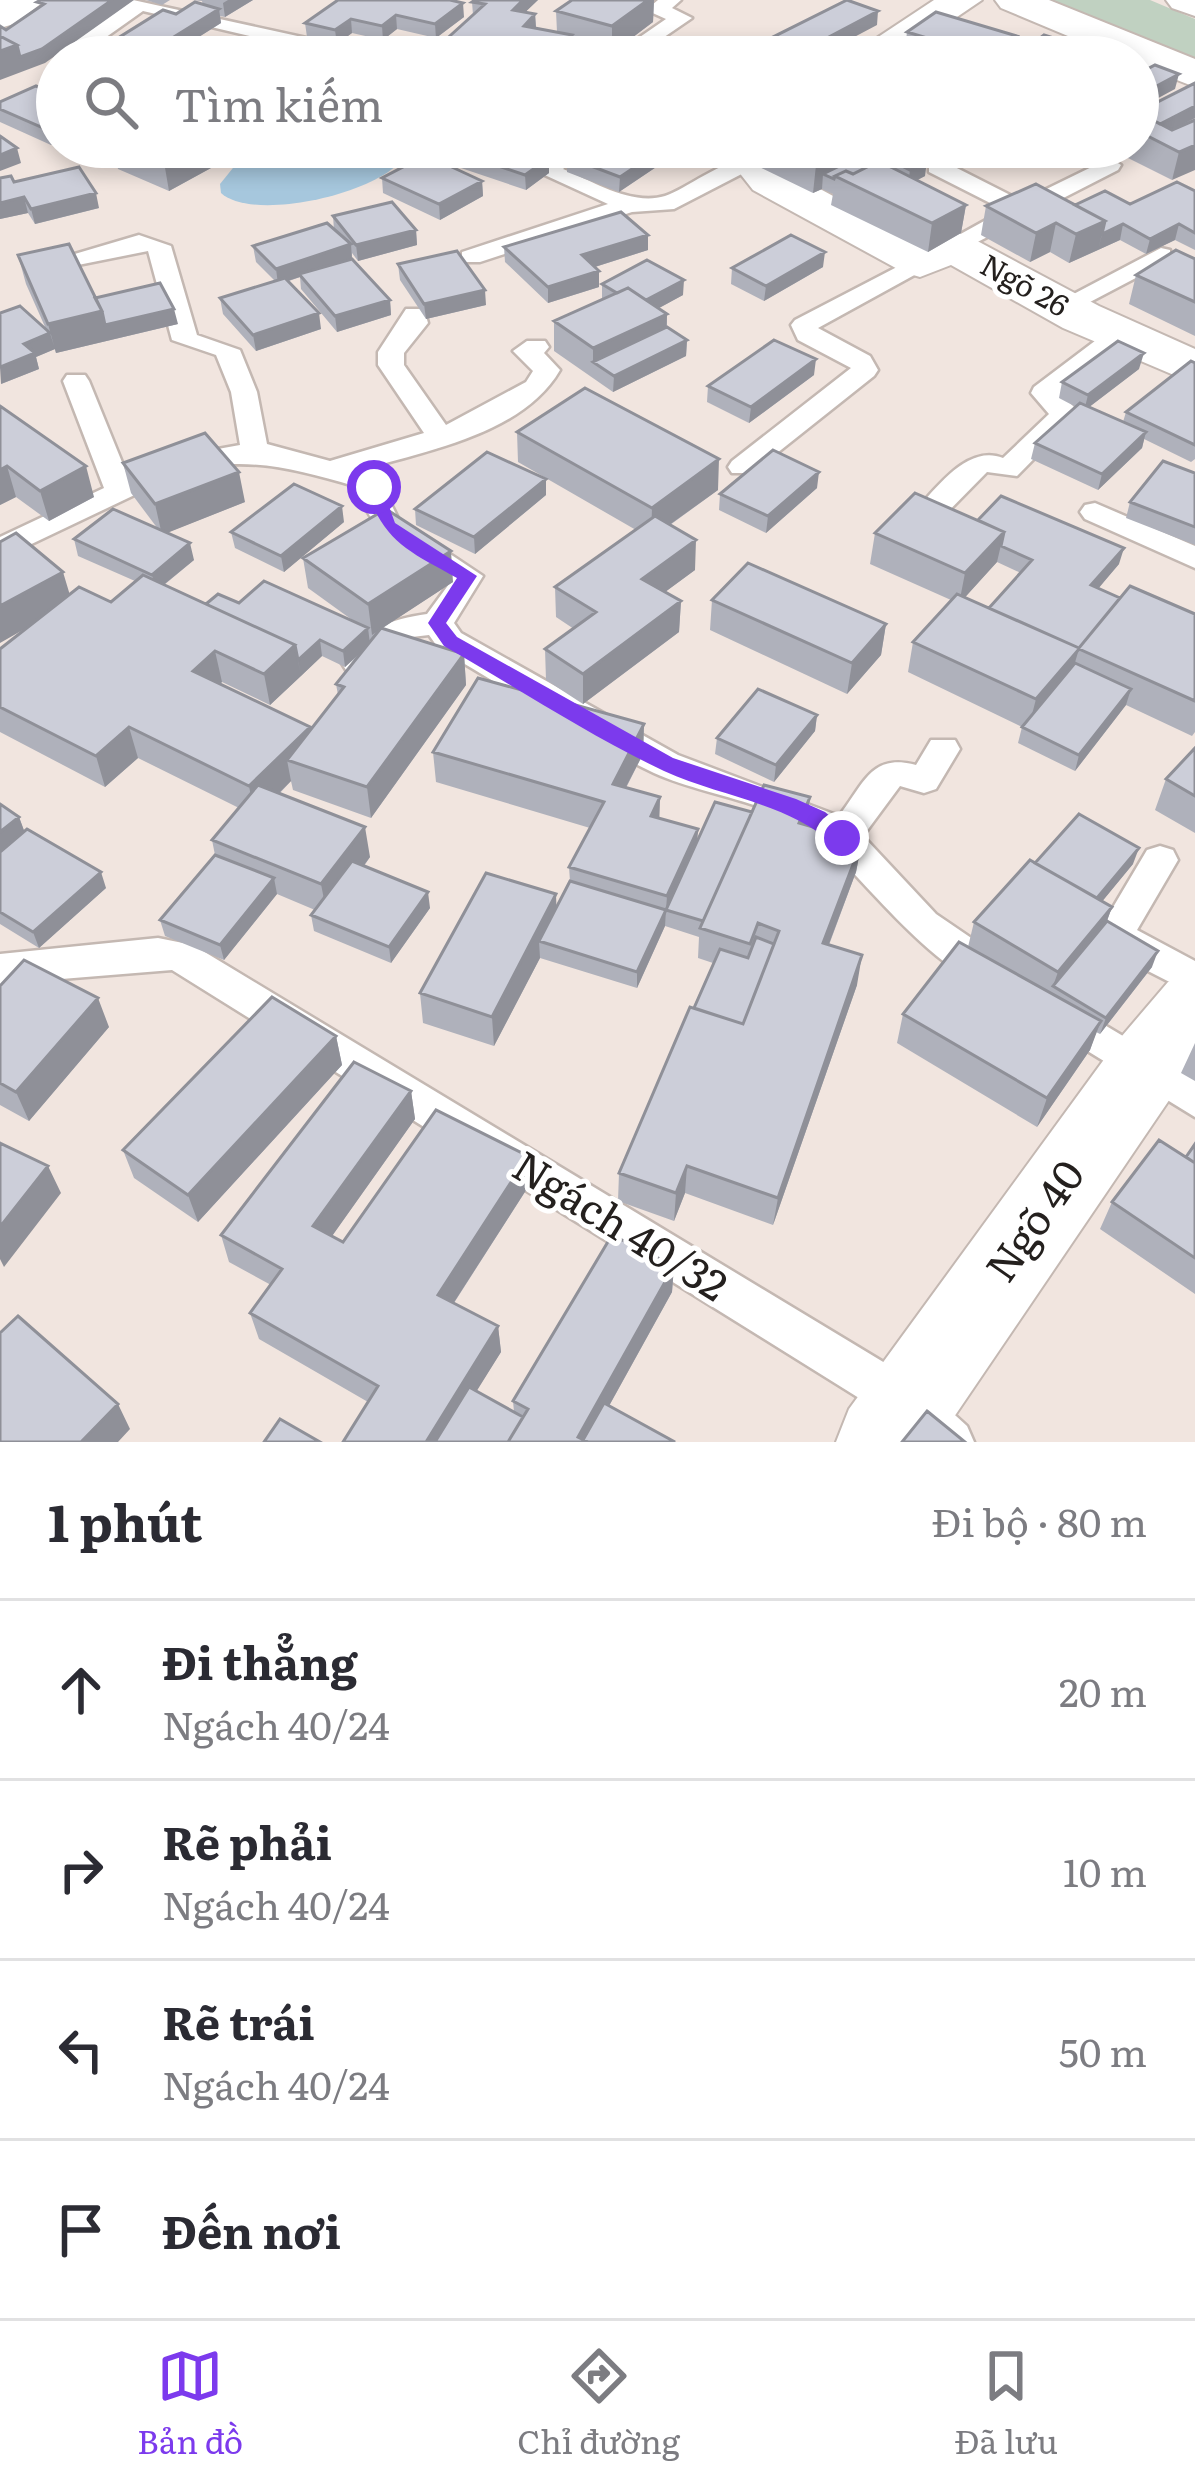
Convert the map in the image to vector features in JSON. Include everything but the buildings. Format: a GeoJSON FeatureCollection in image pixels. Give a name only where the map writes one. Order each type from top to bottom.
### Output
{"type":"FeatureCollection","features":[{"type":"Feature","properties":{"kind":"street"},"geometry":{"type":"LineString","coordinates":[[0,16],[26,0]]}},
{"type":"Feature","properties":{"kind":"street"},"geometry":{"type":"LineString","coordinates":[[903,36],[962,0]]}},
{"type":"Feature","properties":{"kind":"street"},"geometry":{"type":"LineString","coordinates":[[1016,0],[1103,36]]}},
{"type":"Feature","properties":{"kind":"street"},"geometry":{"type":"LineString","coordinates":[[1186,0],[1195,4]]}},
{"type":"Feature","properties":{"kind":"street"},"geometry":{"type":"LineString","coordinates":[[1159,59],[1195,74]]}},
{"type":"Feature","properties":{"kind":"street","name":"Ngõ 26"},"geometry":{"type":"LineString","coordinates":[[758,168],[770,180],[1195,368]]}},
{"type":"Feature","properties":{"kind":"street","name":"Ngõ 40"},"geometry":{"type":"LineString","coordinates":[[913,1429],[1178,1058]]}},
{"type":"Feature","properties":{"kind":"lane"},"geometry":{"type":"LineString","coordinates":[[95,36],[140,4],[289,36]]}},
{"type":"Feature","properties":{"kind":"lane"},"geometry":{"type":"LineString","coordinates":[[654,36],[682,18],[655,5]]}},
{"type":"Feature","properties":{"kind":"lane"},"geometry":{"type":"LineString","coordinates":[[296,36],[314,25]]}},
{"type":"Feature","properties":{"kind":"lane"},"geometry":{"type":"LineString","coordinates":[[551,168],[547,171],[630,205]]}},
{"type":"Feature","properties":{"kind":"lane"},"geometry":{"type":"LineString","coordinates":[[471,257],[630,205],[666,204],[726,168]]}},
{"type":"Feature","properties":{"kind":"lane"},"geometry":{"type":"LineString","coordinates":[[940,168],[1022,210]]}},
{"type":"Feature","properties":{"kind":"lane"},"geometry":{"type":"LineString","coordinates":[[742,467],[866,370],[861,362],[807,335],[803,325],[1104,168]]}},
{"type":"Feature","properties":{"kind":"lane"},"geometry":{"type":"LineString","coordinates":[[63,261],[139,242],[159,246],[185,340],[227,350],[244,392],[255,453]]}},
{"type":"Feature","properties":{"kind":"lane"},"geometry":{"type":"LineString","coordinates":[[1062,307],[1161,255]]}},
{"type":"Feature","properties":{"kind":"lane"},"geometry":{"type":"LineString","coordinates":[[415,314],[416,323],[392,352],[391,364],[439,435]]}},
{"type":"Feature","properties":{"kind":"lane"},"geometry":{"type":"LineString","coordinates":[[918,525],[979,464],[986,461],[1005,470],[1034,444],[1064,413],[1044,392],[1116,333]]}},
{"type":"Feature","properties":{"kind":"lane"},"geometry":{"type":"LineString","coordinates":[[327,472],[457,433],[537,389],[547,370],[526,351],[536,346]]}},
{"type":"Feature","properties":{"kind":"lane"},"geometry":{"type":"LineString","coordinates":[[76,381],[120,492]]}},
{"type":"Feature","properties":{"kind":"lane"},"geometry":{"type":"LineString","coordinates":[[0,549],[199,458],[255,453],[366,480],[387,525],[409,544],[468,576],[437,623],[394,629],[342,677]]}},
{"type":"Feature","properties":{"kind":"lane"},"geometry":{"type":"LineString","coordinates":[[1095,512],[1195,558]]}},
{"type":"Feature","properties":{"kind":"lane"},"geometry":{"type":"LineString","coordinates":[[437,623],[450,641],[666,764],[818,818],[951,946],[1178,1058]]}},
{"type":"Feature","properties":{"kind":"lane"},"geometry":{"type":"LineString","coordinates":[[842,838],[892,771],[924,780],[943,749]]}},
{"type":"Feature","properties":{"kind":"lane"},"geometry":{"type":"LineString","coordinates":[[1160,860],[1114,936],[1195,979]]}},
{"type":"Feature","properties":{"kind":"lane","name":"Ngách 40/32"},"geometry":{"type":"LineString","coordinates":[[0,969],[158,953],[180,956],[913,1429]]}},
{"type":"Feature","properties":{"kind":"green space"},"geometry":{"type":"Polygon","coordinates":[[[1043,0],[1150,0],[1195,19],[1195,62],[1159,47],[1159,36],[1131,36],[1043,0]]]}},
{"type":"Feature","properties":{"kind":"water"},"geometry":{"type":"Polygon","coordinates":[[[233,168],[393,168],[353,189],[292,204],[238,202],[221,193],[220,184],[233,168]]]}},
{"type":"Feature","properties":{"kind":"route"},"geometry":{"type":"LineString","coordinates":[[374,487],[387,525],[409,544],[468,576],[467,585],[437,623],[450,641],[666,764],[712,783],[788,804],[818,818],[842,838]]}}]}
